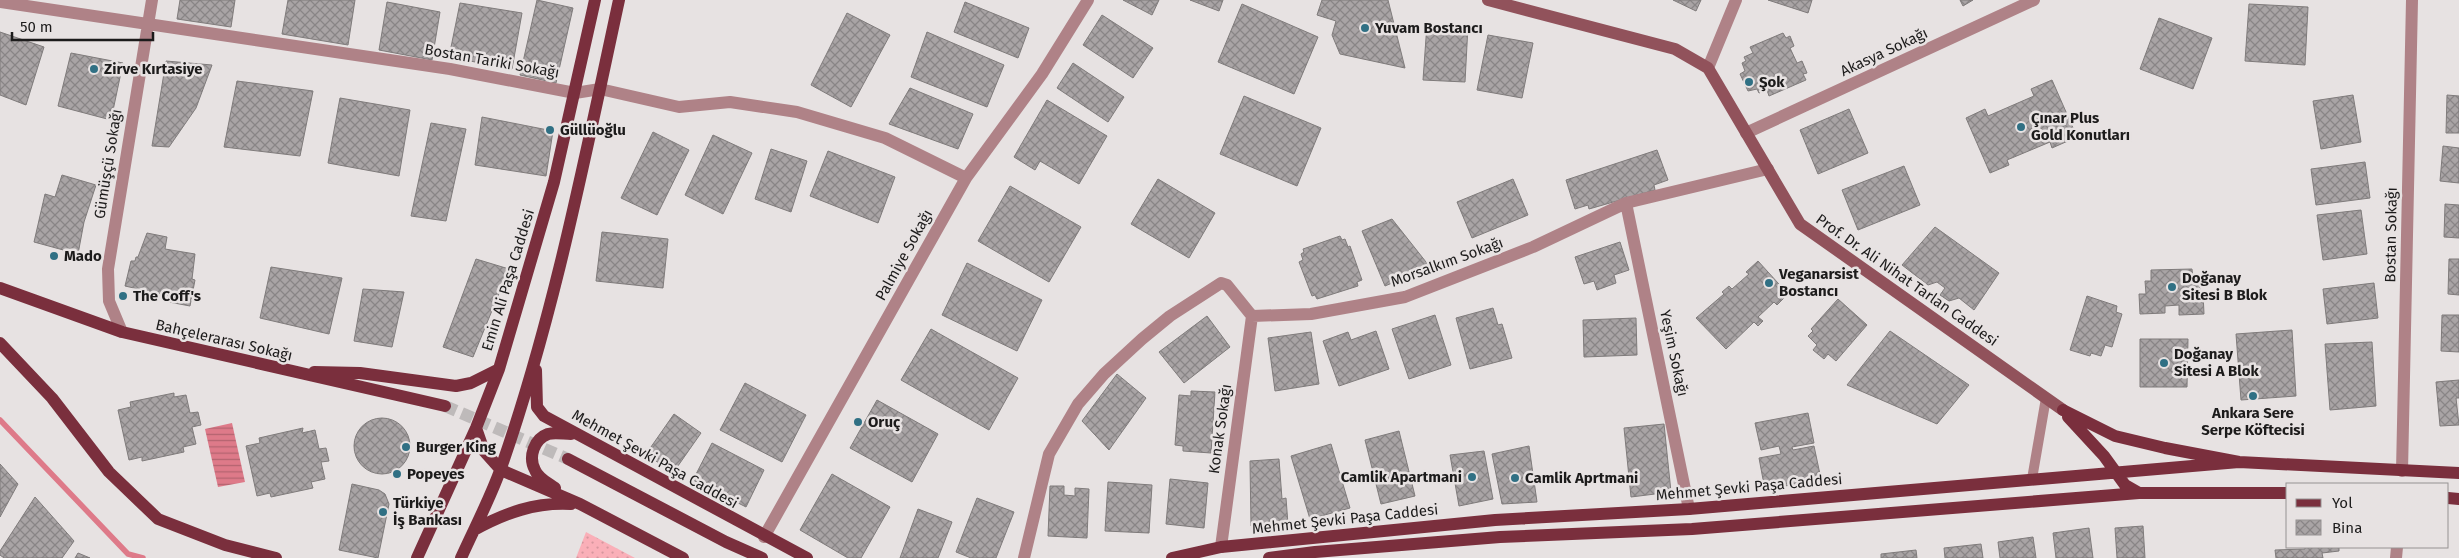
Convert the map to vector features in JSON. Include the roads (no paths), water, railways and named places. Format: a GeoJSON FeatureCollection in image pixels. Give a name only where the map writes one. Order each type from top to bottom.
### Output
{"type":"FeatureCollection","features":[{"type":"Feature","properties":{"kind":"main road","name":"Emin Ali Paşa Caddesi"},"geometry":{"type":"LineString","coordinates":[[418,558],[476,428],[499,368],[554,182],[576,93],[595,0]]}},
{"type":"Feature","properties":{"kind":"main road"},"geometry":{"type":"LineString","coordinates":[[461,558],[501,470],[536,355],[570,226],[619,0]]}},
{"type":"Feature","properties":{"kind":"main road","name":"Prof. Dr. Ali Nihat Tarlan Caddesi"},"geometry":{"type":"LineString","coordinates":[[1488,0],[1675,49],[1708,68],[1800,224],[2063,410]]}},
{"type":"Feature","properties":{"kind":"main road","name":"Bahçelerarası Sokağı"},"geometry":{"type":"LineString","coordinates":[[0,288],[122,332],[288,372],[445,406]]}},
{"type":"Feature","properties":{"kind":"main road"},"geometry":{"type":"LineString","coordinates":[[0,343],[52,398],[109,472],[158,520],[225,545],[276,558]]}},
{"type":"Feature","properties":{"kind":"main road","name":"Mehmet Şevki Paşa Caddesi"},"geometry":{"type":"LineString","coordinates":[[536,355],[538,407],[544,416],[764,537],[808,558]]}},
{"type":"Feature","properties":{"kind":"main road"},"geometry":{"type":"LineString","coordinates":[[288,372],[360,372],[456,386],[471,383],[499,368]]}},
{"type":"Feature","properties":{"kind":"main road"},"geometry":{"type":"LineString","coordinates":[[2063,410],[2115,436],[2239,462],[2459,473]]}},
{"type":"Feature","properties":{"kind":"main road"},"geometry":{"type":"LineString","coordinates":[[2063,410],[2118,472],[2125,485],[2139,493],[2286,493]]}},
{"type":"Feature","properties":{"kind":"main road"},"geometry":{"type":"LineString","coordinates":[[476,428],[484,450],[501,470],[580,504],[683,558]]}},
{"type":"Feature","properties":{"kind":"main road"},"geometry":{"type":"LineString","coordinates":[[575,434],[549,434],[542,437],[532,449],[532,460],[535,471],[545,481],[580,504]]}},
{"type":"Feature","properties":{"kind":"main road"},"geometry":{"type":"LineString","coordinates":[[568,459],[762,558]]}},
{"type":"Feature","properties":{"kind":"main road","name":"Mehmet Şevki Paşa Caddesi"},"geometry":{"type":"LineString","coordinates":[[1172,558],[1221,547],[1495,520],[1689,509],[2032,478],[2239,462]]}},
{"type":"Feature","properties":{"kind":"main road","name":"Mehmet Şevki Paşa Caddesi"},"geometry":{"type":"LineString","coordinates":[[1269,558],[1315,552],[1500,537],[1692,529],[2139,493]]}},
{"type":"Feature","properties":{"kind":"main road"},"geometry":{"type":"LineString","coordinates":[[474,530],[515,510],[541,505],[580,504]]}},
{"type":"Feature","properties":{"kind":"street","name":"Gümüşçü Sokağı"},"geometry":{"type":"LineString","coordinates":[[122,332],[109,301],[108,269],[152,0]]}},
{"type":"Feature","properties":{"kind":"street","name":"Palmiye Sokağı"},"geometry":{"type":"LineString","coordinates":[[764,537],[966,178],[1042,74],[1088,0]]}},
{"type":"Feature","properties":{"kind":"street"},"geometry":{"type":"LineString","coordinates":[[1708,68],[1736,0]]}},
{"type":"Feature","properties":{"kind":"street","name":"Akasya Sokağı"},"geometry":{"type":"LineString","coordinates":[[1746,133],[2037,0]]}},
{"type":"Feature","properties":{"kind":"street","name":"Bostan Sokağı"},"geometry":{"type":"LineString","coordinates":[[2402,471],[2412,0]]}},
{"type":"Feature","properties":{"kind":"street","name":"Bostan Tariki Sokağı"},"geometry":{"type":"LineString","coordinates":[[0,2],[450,69],[576,93],[600,89],[679,107],[730,102],[797,112],[885,138],[966,178]]}},
{"type":"Feature","properties":{"kind":"street","name":"Morsalkım Sokağı"},"geometry":{"type":"LineString","coordinates":[[1252,316],[1310,314],[1405,297],[1533,247],[1626,203],[1768,169]]}},
{"type":"Feature","properties":{"kind":"street","name":"Yeşim Sokağı"},"geometry":{"type":"LineString","coordinates":[[1626,203],[1689,509]]}},
{"type":"Feature","properties":{"kind":"street"},"geometry":{"type":"LineString","coordinates":[[1024,558],[1049,454],[1078,404],[1104,374],[1170,316],[1221,284],[1227,285],[1252,316]]}},
{"type":"Feature","properties":{"kind":"street","name":"Konak Sokağı"},"geometry":{"type":"LineString","coordinates":[[1221,547],[1252,316]]}},
{"type":"Feature","properties":{"kind":"lane"},"geometry":{"type":"LineString","coordinates":[[2032,478],[2046,398]]}},
{"type":"Feature","properties":{"kind":"waterway"},"geometry":{"type":"LineString","coordinates":[[0,420],[128,554],[143,558]]}},
{"type":"Feature","properties":{"kind":"tunnel"},"geometry":{"type":"LineString","coordinates":[[445,406],[568,459]]}},
{"type":"Feature","properties":{"kind":"place","name":"Yuvam Bostancı"},"geometry":{"type":"Point","coordinates":[1365,28]}},
{"type":"Feature","properties":{"kind":"place","name":"Zirve Kırtasiye"},"geometry":{"type":"Point","coordinates":[94,69]}},
{"type":"Feature","properties":{"kind":"place","name":"Şok"},"geometry":{"type":"Point","coordinates":[1749,82]}},
{"type":"Feature","properties":{"kind":"place","name":"Çınar Plus Gold Konutları"},"geometry":{"type":"Point","coordinates":[2021,127]}},
{"type":"Feature","properties":{"kind":"place","name":"Güllüoğlu"},"geometry":{"type":"Point","coordinates":[550,130]}},
{"type":"Feature","properties":{"kind":"place","name":"Mado"},"geometry":{"type":"Point","coordinates":[54,256]}},
{"type":"Feature","properties":{"kind":"place","name":"Veganarsist Bostancı"},"geometry":{"type":"Point","coordinates":[1769,283]}},
{"type":"Feature","properties":{"kind":"place","name":"Doğanay Sitesi B Blok"},"geometry":{"type":"Point","coordinates":[2172,287]}},
{"type":"Feature","properties":{"kind":"place","name":"The Coff's"},"geometry":{"type":"Point","coordinates":[123,296]}},
{"type":"Feature","properties":{"kind":"place","name":"Doğanay Sitesi A Blok"},"geometry":{"type":"Point","coordinates":[2164,363]}},
{"type":"Feature","properties":{"kind":"place","name":"Ankara Sere Serpe Köftecisi"},"geometry":{"type":"Point","coordinates":[2253,396]}},
{"type":"Feature","properties":{"kind":"place","name":"Oruç"},"geometry":{"type":"Point","coordinates":[858,422]}},
{"type":"Feature","properties":{"kind":"place","name":"Burger King"},"geometry":{"type":"Point","coordinates":[406,447]}},
{"type":"Feature","properties":{"kind":"place","name":"Popeyes"},"geometry":{"type":"Point","coordinates":[397,474]}},
{"type":"Feature","properties":{"kind":"place","name":"Camlik Apartmani"},"geometry":{"type":"Point","coordinates":[1472,477]}},
{"type":"Feature","properties":{"kind":"place","name":"Camlik Aprtmani"},"geometry":{"type":"Point","coordinates":[1515,478]}},
{"type":"Feature","properties":{"kind":"place","name":"Türkiye İş Bankası"},"geometry":{"type":"Point","coordinates":[383,512]}}]}
